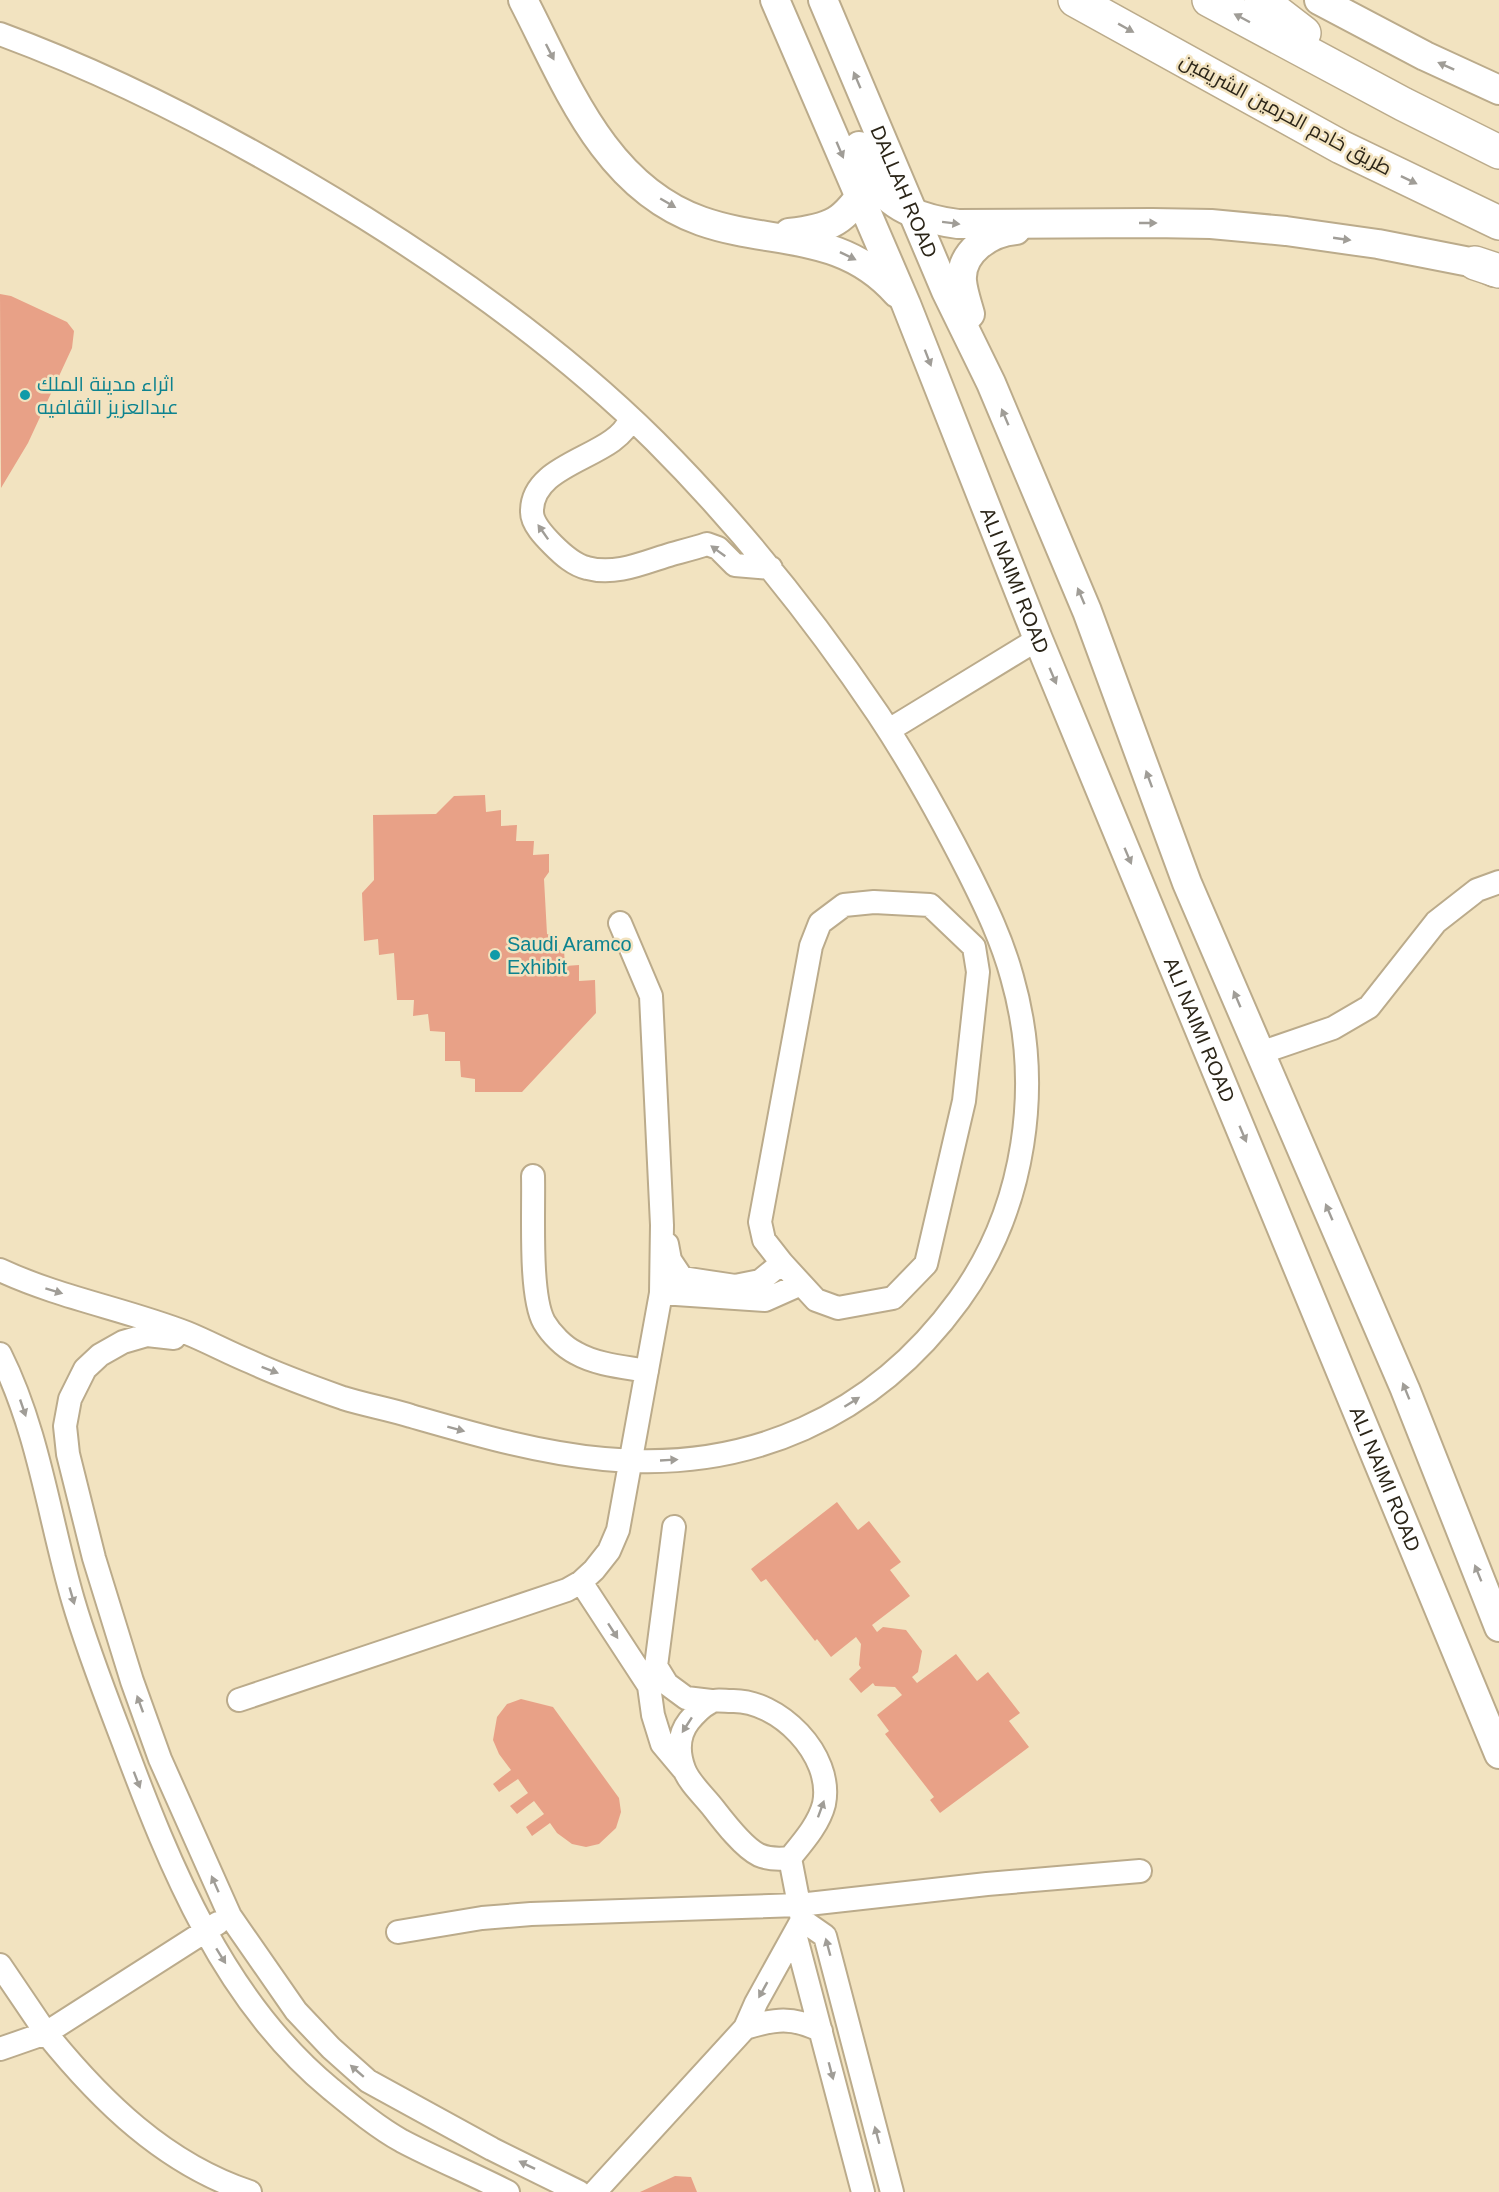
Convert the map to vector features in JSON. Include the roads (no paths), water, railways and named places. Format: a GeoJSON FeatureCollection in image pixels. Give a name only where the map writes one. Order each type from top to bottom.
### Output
{"type":"FeatureCollection","features":[{"type":"Feature","properties":{"kind":"highway","name":"طريق خادم الحرمين الشريفين"},"geometry":{"type":"LineString","coordinates":[[1075,0],[1341,147],[1499,224]]}},
{"type":"Feature","properties":{"kind":"highway"},"geometry":{"type":"LineString","coordinates":[[1209,0],[1402,104],[1499,152]]}},
{"type":"Feature","properties":{"kind":"highway"},"geometry":{"type":"LineString","coordinates":[[1261,0],[1402,104]]}},
{"type":"Feature","properties":{"kind":"main road"},"geometry":{"type":"LineString","coordinates":[[523,0],[585,122],[609,154],[634,179],[663,202],[699,220],[730,229],[810,243],[853,258],[874,272],[906,304]]}},
{"type":"Feature","properties":{"kind":"main road"},"geometry":{"type":"LineString","coordinates":[[775,0],[866,187],[886,196],[902,207],[933,220],[958,224],[1211,224],[1378,243],[1491,270]]}},
{"type":"Feature","properties":{"kind":"main road"},"geometry":{"type":"LineString","coordinates":[[792,0],[802,15],[866,187],[906,304]]}},
{"type":"Feature","properties":{"kind":"main road","name":"DALLAH ROAD"},"geometry":{"type":"LineString","coordinates":[[823,0],[946,291],[991,383]]}},
{"type":"Feature","properties":{"kind":"main road"},"geometry":{"type":"LineString","coordinates":[[1319,0],[1425,56],[1499,90]]}},
{"type":"Feature","properties":{"kind":"main road"},"geometry":{"type":"LineString","coordinates":[[730,229],[785,233],[812,231],[832,225],[843,217],[866,187],[876,167],[878,149],[874,120]]}},
{"type":"Feature","properties":{"kind":"main road"},"geometry":{"type":"LineString","coordinates":[[1089,223],[1007,231],[979,244],[963,269],[964,296],[991,383],[1087,611],[1187,883],[1405,1389],[1499,1627]]}},
{"type":"Feature","properties":{"kind":"main road","name":"ALI NAIMI ROAD"},"geometry":{"type":"LineString","coordinates":[[906,304],[1038,639],[1499,1754]]}},
{"type":"Feature","properties":{"kind":"street"},"geometry":{"type":"LineString","coordinates":[[0,34],[109,79],[184,115],[324,193],[472,287],[517,321],[650,436],[728,518],[771,568],[852,676],[922,783],[997,931],[1012,973],[1023,1019],[1026,1067],[1026,1111],[1022,1153],[1012,1192],[987,1255],[971,1283],[944,1320],[890,1375],[854,1402],[822,1420],[773,1441],[720,1456],[668,1461],[599,1459],[530,1447],[452,1428],[349,1400],[252,1363],[217,1345],[176,1329],[31,1284],[0,1270]]}},
{"type":"Feature","properties":{"kind":"street"},"geometry":{"type":"LineString","coordinates":[[630,418],[617,438],[559,470],[544,483],[533,498],[532,514],[543,536],[573,562],[588,568],[610,570],[630,567],[707,544],[718,548],[735,565],[771,568]]}},
{"type":"Feature","properties":{"kind":"street"},"geometry":{"type":"LineString","coordinates":[[889,730],[1038,639]]}},
{"type":"Feature","properties":{"kind":"street"},"geometry":{"type":"LineString","coordinates":[[1260,1053],[1333,1028],[1369,1006],[1436,922],[1477,890],[1499,882]]}},
{"type":"Feature","properties":{"kind":"street"},"geometry":{"type":"LineString","coordinates":[[874,902],[930,905],[974,947],[978,972],[964,1101],[926,1264],[893,1298],[838,1308],[816,1300],[801,1284],[764,1240],[760,1222],[811,946],[820,923],[844,905],[874,902]]}},
{"type":"Feature","properties":{"kind":"street"},"geometry":{"type":"LineString","coordinates":[[238,1700],[567,1590],[594,1570],[609,1551],[618,1530],[661,1293],[662,1225],[651,996],[621,923]]}},
{"type":"Feature","properties":{"kind":"street"},"geometry":{"type":"LineString","coordinates":[[533,1176],[535,1285],[538,1306],[544,1321],[556,1338],[577,1354],[610,1365],[647,1371]]}},
{"type":"Feature","properties":{"kind":"street"},"geometry":{"type":"LineString","coordinates":[[662,1225],[670,1260],[682,1278],[735,1286],[760,1281],[782,1263]]}},
{"type":"Feature","properties":{"kind":"street"},"geometry":{"type":"LineString","coordinates":[[661,1293],[765,1300],[801,1284]]}},
{"type":"Feature","properties":{"kind":"street"},"geometry":{"type":"LineString","coordinates":[[217,1345],[147,1335],[123,1341],[100,1355],[85,1369],[70,1399],[65,1426],[68,1455],[94,1558],[132,1681],[160,1759],[230,1916],[296,2011],[331,2048],[368,2081],[492,2149],[579,2192]]}},
{"type":"Feature","properties":{"kind":"street"},"geometry":{"type":"LineString","coordinates":[[0,1354],[13,1379],[33,1437],[73,1598],[97,1673],[136,1780],[172,1864],[205,1931],[239,1986],[275,2035],[302,2064],[324,2083],[399,2139],[508,2192]]}},
{"type":"Feature","properties":{"kind":"street"},"geometry":{"type":"LineString","coordinates":[[674,1527],[652,1676],[653,1715],[663,1744],[740,1839],[758,1855],[780,1859],[790,1858]]}},
{"type":"Feature","properties":{"kind":"street"},"geometry":{"type":"LineString","coordinates":[[580,1582],[652,1676],[686,1698],[711,1701],[742,1700],[765,1707],[800,1734],[815,1755],[826,1781],[824,1805],[809,1833],[790,1858],[820,2031],[863,2192]]}},
{"type":"Feature","properties":{"kind":"street"},"geometry":{"type":"LineString","coordinates":[[684,1771],[679,1749],[682,1729],[711,1701]]}},
{"type":"Feature","properties":{"kind":"street"},"geometry":{"type":"LineString","coordinates":[[398,1932],[482,1918],[531,1914],[799,1920],[987,1884],[1140,1871]]}},
{"type":"Feature","properties":{"kind":"street"},"geometry":{"type":"LineString","coordinates":[[0,2049],[46,2033],[230,1916]]}},
{"type":"Feature","properties":{"kind":"street"},"geometry":{"type":"LineString","coordinates":[[594,2192],[745,2028],[799,1920]]}},
{"type":"Feature","properties":{"kind":"street"},"geometry":{"type":"LineString","coordinates":[[799,1920],[825,1936],[892,2192]]}},
{"type":"Feature","properties":{"kind":"street"},"geometry":{"type":"LineString","coordinates":[[0,1965],[46,2033],[83,2078],[105,2100],[145,2136],[189,2164],[250,2192]]}},
{"type":"Feature","properties":{"kind":"street"},"geometry":{"type":"LineString","coordinates":[[745,2028],[771,2020],[809,2025],[820,2031]]}},
{"type":"Feature","properties":{"kind":"place","name":"اثراء مدينة الملك عبدالعزيز الثقافيه"},"geometry":{"type":"Point","coordinates":[25,395]}},
{"type":"Feature","properties":{"kind":"place","name":"Saudi Aramco Exhibit"},"geometry":{"type":"Point","coordinates":[495,955]}}]}
